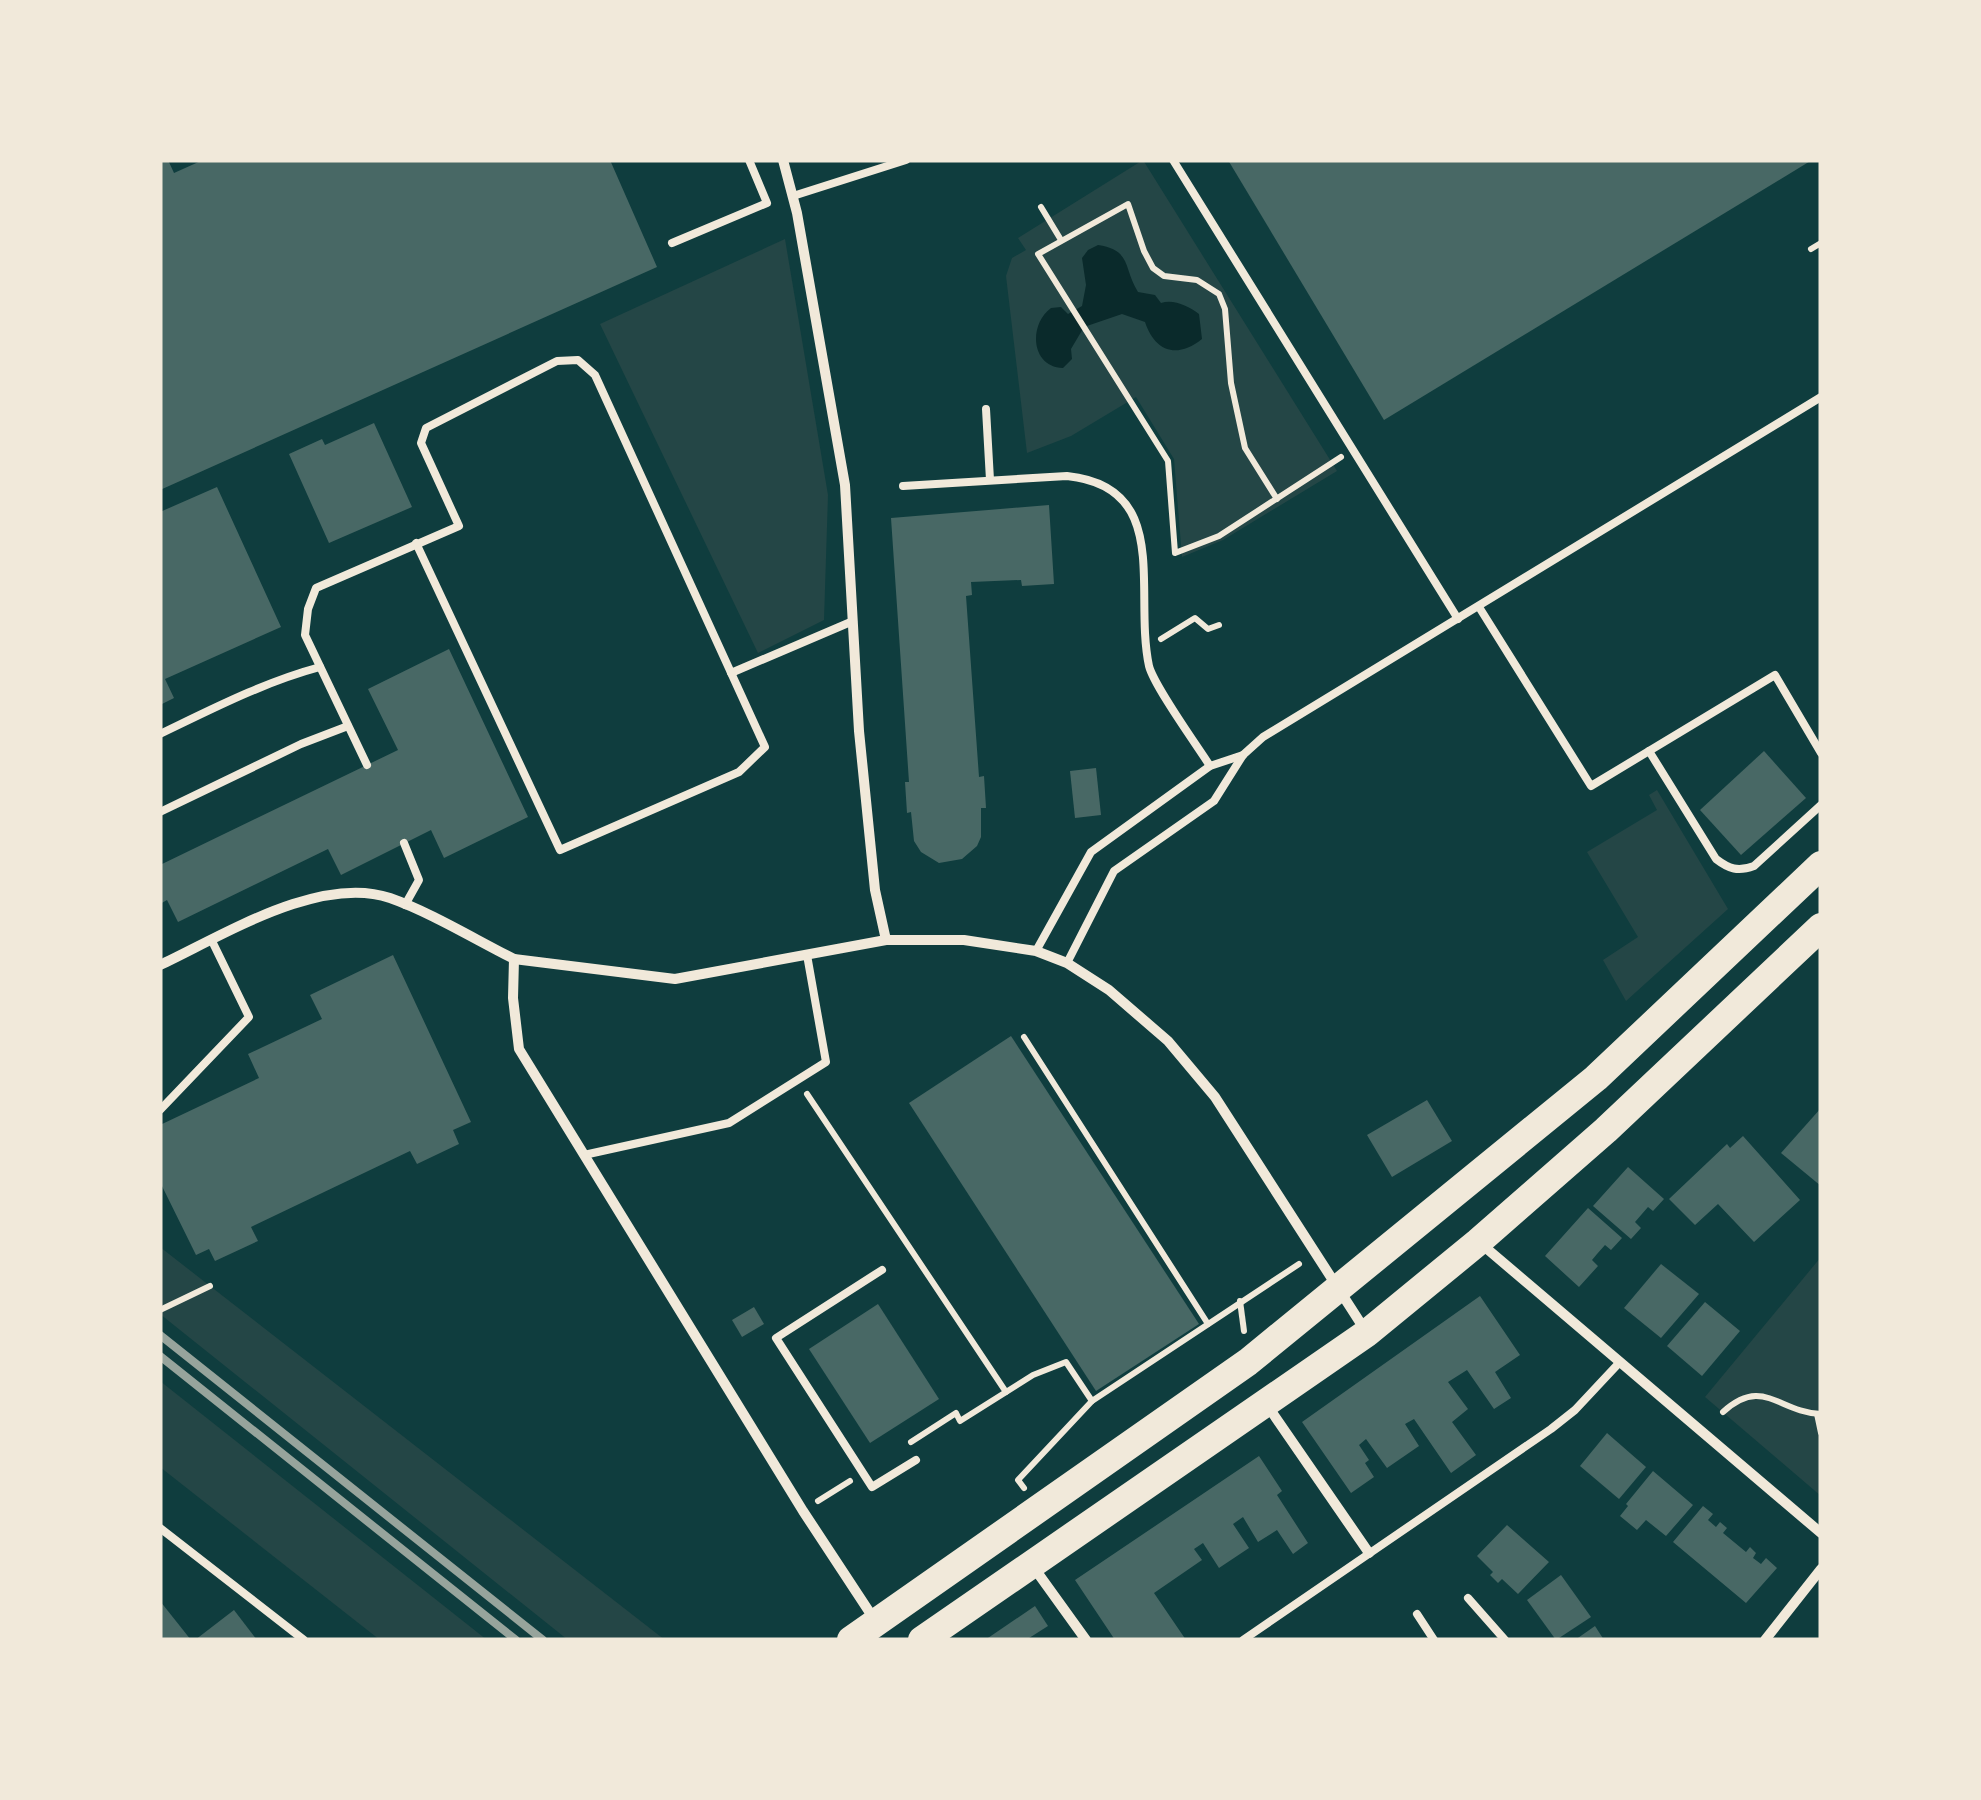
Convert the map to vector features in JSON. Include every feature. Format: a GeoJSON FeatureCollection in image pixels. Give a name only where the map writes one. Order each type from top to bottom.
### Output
{"type":"FeatureCollection","features":[{"type":"Feature","properties":{"kind":"highway"},"geometry":{"type":"LineString","coordinates":[[851,1640],[1248,1362],[1338,1290],[1596,1078],[1821,864]]}},
{"type":"Feature","properties":{"kind":"highway"},"geometry":{"type":"LineString","coordinates":[[922,1640],[1368,1332],[1606,1130],[1821,926]]}},
{"type":"Feature","properties":{"kind":"street"},"geometry":{"type":"LineString","coordinates":[[783,160],[793,196],[845,485],[858,731],[876,890],[886,940]]}},
{"type":"Feature","properties":{"kind":"street"},"geometry":{"type":"LineString","coordinates":[[160,965],[306,898],[366,893],[390,898],[514,959],[675,979],[886,940],[964,940],[1036,951],[1067,963],[1109,990],[1168,1040],[1216,1097],[1368,1332]]}},
{"type":"Feature","properties":{"kind":"street"},"geometry":{"type":"LineString","coordinates":[[514,959],[513,998],[519,1049],[876,1623]]}},
{"type":"Feature","properties":{"kind":"street"},"geometry":{"type":"LineString","coordinates":[[1478,1242],[1821,1533]]}},
{"type":"Feature","properties":{"kind":"street"},"geometry":{"type":"LineString","coordinates":[[1267,1404],[1369,1553]]}},
{"type":"Feature","properties":{"kind":"street"},"geometry":{"type":"LineString","coordinates":[[1032,1564],[1086,1640]]}},
{"type":"Feature","properties":{"kind":"street"},"geometry":{"type":"LineString","coordinates":[[1765,1640],[1821,1569]]}},
{"type":"Feature","properties":{"kind":"lane"},"geometry":{"type":"LineString","coordinates":[[672,243],[767,203],[749,160]]}},
{"type":"Feature","properties":{"kind":"lane"},"geometry":{"type":"LineString","coordinates":[[793,196],[906,160]]}},
{"type":"Feature","properties":{"kind":"lane"},"geometry":{"type":"LineString","coordinates":[[1173,160],[1458,619]]}},
{"type":"Feature","properties":{"kind":"lane"},"geometry":{"type":"LineString","coordinates":[[367,764],[304,635],[316,588],[416,543],[459,526],[421,444],[426,428],[557,362],[578,360],[594,375],[765,747],[739,772],[560,850],[416,543]]}},
{"type":"Feature","properties":{"kind":"lane"},"geometry":{"type":"LineString","coordinates":[[1067,963],[1114,872],[1214,801],[1243,755],[1263,737],[1821,397]]}},
{"type":"Feature","properties":{"kind":"lane"},"geometry":{"type":"LineString","coordinates":[[986,408],[990,480]]}},
{"type":"Feature","properties":{"kind":"lane"},"geometry":{"type":"LineString","coordinates":[[903,486],[1067,476],[1093,478],[1114,488],[1141,532],[1150,670],[1210,766]]}},
{"type":"Feature","properties":{"kind":"lane"},"geometry":{"type":"LineString","coordinates":[[1478,606],[1591,786],[1775,675],[1821,753]]}},
{"type":"Feature","properties":{"kind":"lane"},"geometry":{"type":"LineString","coordinates":[[731,674],[852,620]]}},
{"type":"Feature","properties":{"kind":"lane"},"geometry":{"type":"LineString","coordinates":[[160,734],[234,698],[320,667]]}},
{"type":"Feature","properties":{"kind":"lane"},"geometry":{"type":"LineString","coordinates":[[160,812],[300,744],[348,726]]}},
{"type":"Feature","properties":{"kind":"lane"},"geometry":{"type":"LineString","coordinates":[[1649,751],[1716,859],[1728,868],[1743,870],[1754,866],[1821,805]]}},
{"type":"Feature","properties":{"kind":"lane"},"geometry":{"type":"LineString","coordinates":[[1036,951],[1091,852],[1210,766],[1243,755]]}},
{"type":"Feature","properties":{"kind":"lane"},"geometry":{"type":"LineString","coordinates":[[404,843],[418,880],[404,905]]}},
{"type":"Feature","properties":{"kind":"lane"},"geometry":{"type":"LineString","coordinates":[[160,1110],[250,1016],[212,941]]}},
{"type":"Feature","properties":{"kind":"lane"},"geometry":{"type":"LineString","coordinates":[[584,1156],[729,1123],[826,1062],[807,955]]}},
{"type":"Feature","properties":{"kind":"lane"},"geometry":{"type":"LineString","coordinates":[[882,1270],[776,1338],[872,1487],[916,1460]]}},
{"type":"Feature","properties":{"kind":"lane"},"geometry":{"type":"LineString","coordinates":[[1242,1640],[1551,1430],[1576,1410],[1620,1363]]}},
{"type":"Feature","properties":{"kind":"lane"},"geometry":{"type":"LineString","coordinates":[[160,1528],[304,1640]]}},
{"type":"Feature","properties":{"kind":"lane"},"geometry":{"type":"LineString","coordinates":[[1468,1598],[1504,1640]]}},
{"type":"Feature","properties":{"kind":"lane"},"geometry":{"type":"LineString","coordinates":[[1416,1614],[1434,1640]]}},
{"type":"Feature","properties":{"kind":"path"},"geometry":{"type":"LineString","coordinates":[[1277,499],[1244,448],[1224,309],[1218,294],[1198,280],[1164,276],[1153,268],[1128,204],[1038,254],[1168,461],[1175,552],[1220,536],[1355,449]]}},
{"type":"Feature","properties":{"kind":"path"},"geometry":{"type":"LineString","coordinates":[[1042,207],[1062,240]]}},
{"type":"Feature","properties":{"kind":"path"},"geometry":{"type":"LineString","coordinates":[[1811,249],[1821,243]]}},
{"type":"Feature","properties":{"kind":"path"},"geometry":{"type":"LineString","coordinates":[[1148,647],[1194,618],[1208,630],[1219,624]]}},
{"type":"Feature","properties":{"kind":"path"},"geometry":{"type":"LineString","coordinates":[[1024,1036],[1208,1324]]}},
{"type":"Feature","properties":{"kind":"path"},"geometry":{"type":"LineString","coordinates":[[798,1080],[1006,1392]]}},
{"type":"Feature","properties":{"kind":"path"},"geometry":{"type":"LineString","coordinates":[[1038,1510],[1018,1480],[1092,1402],[1316,1253]]}},
{"type":"Feature","properties":{"kind":"path"},"geometry":{"type":"LineString","coordinates":[[160,1310],[210,1286]]}},
{"type":"Feature","properties":{"kind":"path"},"geometry":{"type":"LineString","coordinates":[[909,1443],[956,1414],[960,1420],[1033,1375],[1066,1362],[1092,1402]]}},
{"type":"Feature","properties":{"kind":"path"},"geometry":{"type":"LineString","coordinates":[[1723,1412],[1738,1398],[1758,1394],[1802,1414],[1819,1414],[1821,1433]]}},
{"type":"Feature","properties":{"kind":"path"},"geometry":{"type":"LineString","coordinates":[[803,1511],[862,1473]]}},
{"type":"Feature","properties":{"kind":"shaded area"},"geometry":{"type":"Polygon","coordinates":[[[1143,160],[1337,471],[1223,540],[1182,557],[1174,459],[1136,397],[1071,436],[1027,453],[1006,276],[1012,258],[1026,250],[1018,238],[1143,160]]]}},
{"type":"Feature","properties":{"kind":"shaded area"},"geometry":{"type":"Polygon","coordinates":[[[785,239],[828,495],[824,620],[758,653],[600,324],[785,239]]]}},
{"type":"Feature","properties":{"kind":"shaded area"},"geometry":{"type":"Polygon","coordinates":[[[1098,245],[1122,256],[1138,292],[1155,295],[1161,303],[1181,304],[1199,314],[1202,339],[1184,349],[1168,349],[1155,340],[1145,322],[1122,314],[1084,327],[1071,349],[1072,359],[1063,368],[1044,361],[1036,344],[1039,324],[1051,308],[1061,307],[1068,314],[1082,306],[1086,285],[1082,258],[1098,245]]]}},
{"type":"Feature","properties":{"kind":"shaded area"},"geometry":{"type":"Polygon","coordinates":[[[1657,790],[1728,909],[1626,1001],[1603,960],[1638,937],[1587,852],[1657,810],[1649,795],[1657,790]]]}},
{"type":"Feature","properties":{"kind":"shaded area"},"geometry":{"type":"Polygon","coordinates":[[[160,1247],[665,1640],[568,1640],[160,1314],[160,1247]]]}},
{"type":"Feature","properties":{"kind":"shaded area"},"geometry":{"type":"Polygon","coordinates":[[[1821,1257],[1821,1496],[1705,1397],[1821,1257]]]}},
{"type":"Feature","properties":{"kind":"shaded area"},"geometry":{"type":"Polygon","coordinates":[[[160,1381],[487,1640],[380,1640],[160,1467],[160,1381]]]}},
{"type":"Feature","properties":{"kind":"building"},"geometry":{"type":"Polygon","coordinates":[[[160,160],[168,160],[174,173],[203,160],[610,160],[657,267],[160,490],[160,160]]]}},
{"type":"Feature","properties":{"kind":"building"},"geometry":{"type":"Polygon","coordinates":[[[1228,160],[1812,160],[1384,420],[1228,160]]]}},
{"type":"Feature","properties":{"kind":"building"},"geometry":{"type":"Polygon","coordinates":[[[374,423],[412,507],[329,543],[289,454],[322,439],[325,445],[374,423]]]}},
{"type":"Feature","properties":{"kind":"building"},"geometry":{"type":"Polygon","coordinates":[[[217,487],[281,627],[165,679],[174,698],[160,705],[160,512],[217,487]]]}},
{"type":"Feature","properties":{"kind":"building"},"geometry":{"type":"Polygon","coordinates":[[[1049,505],[1054,584],[1022,586],[1021,580],[971,582],[972,595],[966,596],[979,777],[984,776],[986,808],[981,808],[981,837],[977,846],[962,859],[939,863],[921,852],[914,841],[911,812],[907,813],[905,782],[909,782],[891,518],[1049,505]]]}},
{"type":"Feature","properties":{"kind":"building"},"geometry":{"type":"Polygon","coordinates":[[[449,649],[528,817],[444,858],[431,830],[341,875],[328,849],[178,922],[167,900],[160,904],[160,865],[398,750],[368,689],[449,649]]]}},
{"type":"Feature","properties":{"kind":"building"},"geometry":{"type":"Polygon","coordinates":[[[1764,751],[1806,798],[1741,855],[1700,810],[1764,751]]]}},
{"type":"Feature","properties":{"kind":"building"},"geometry":{"type":"Polygon","coordinates":[[[1096,768],[1101,815],[1075,818],[1070,771],[1096,768]]]}},
{"type":"Feature","properties":{"kind":"building"},"geometry":{"type":"Polygon","coordinates":[[[393,955],[471,1122],[453,1130],[459,1144],[417,1164],[410,1151],[251,1227],[258,1241],[215,1261],[209,1249],[196,1255],[160,1182],[160,1125],[259,1078],[248,1054],[322,1019],[310,995],[393,955]]]}},
{"type":"Feature","properties":{"kind":"building"},"geometry":{"type":"Polygon","coordinates":[[[1011,1036],[1199,1324],[1096,1391],[909,1103],[1011,1036]]]}},
{"type":"Feature","properties":{"kind":"building"},"geometry":{"type":"Polygon","coordinates":[[[1427,1100],[1452,1141],[1392,1177],[1367,1135],[1427,1100]]]}},
{"type":"Feature","properties":{"kind":"building"},"geometry":{"type":"Polygon","coordinates":[[[1821,1108],[1821,1186],[1781,1153],[1821,1108]]]}},
{"type":"Feature","properties":{"kind":"building"},"geometry":{"type":"Polygon","coordinates":[[[1743,1136],[1800,1200],[1754,1242],[1718,1204],[1695,1225],[1669,1199],[1727,1144],[1730,1148],[1743,1136]]]}},
{"type":"Feature","properties":{"kind":"building"},"geometry":{"type":"Polygon","coordinates":[[[1628,1167],[1664,1199],[1653,1211],[1648,1207],[1635,1222],[1641,1228],[1631,1239],[1593,1206],[1628,1167]]]}},
{"type":"Feature","properties":{"kind":"building"},"geometry":{"type":"Polygon","coordinates":[[[1588,1208],[1622,1238],[1611,1250],[1605,1245],[1597,1254],[1592,1260],[1598,1266],[1579,1287],[1545,1256],[1588,1208]]]}},
{"type":"Feature","properties":{"kind":"building"},"geometry":{"type":"Polygon","coordinates":[[[1661,1264],[1699,1294],[1661,1338],[1624,1308],[1661,1264]]]}},
{"type":"Feature","properties":{"kind":"building"},"geometry":{"type":"Polygon","coordinates":[[[1480,1296],[1520,1355],[1495,1372],[1511,1398],[1494,1409],[1467,1370],[1448,1382],[1468,1409],[1452,1422],[1476,1455],[1451,1473],[1414,1419],[1405,1424],[1419,1446],[1387,1468],[1366,1439],[1359,1445],[1374,1477],[1351,1493],[1302,1422],[1480,1296]]]}},
{"type":"Feature","properties":{"kind":"building"},"geometry":{"type":"Polygon","coordinates":[[[1705,1302],[1740,1331],[1702,1376],[1667,1346],[1705,1302]]]}},
{"type":"Feature","properties":{"kind":"building"},"geometry":{"type":"Polygon","coordinates":[[[878,1304],[939,1399],[870,1443],[809,1349],[878,1304]]]}},
{"type":"Feature","properties":{"kind":"building"},"geometry":{"type":"Polygon","coordinates":[[[754,1307],[764,1324],[742,1337],[732,1320],[754,1307]]]}},
{"type":"Feature","properties":{"kind":"building"},"geometry":{"type":"Polygon","coordinates":[[[1607,1433],[1646,1467],[1619,1499],[1580,1466],[1607,1433]]]}},
{"type":"Feature","properties":{"kind":"building"},"geometry":{"type":"Polygon","coordinates":[[[1259,1456],[1282,1491],[1277,1495],[1308,1543],[1293,1554],[1277,1530],[1258,1542],[1243,1517],[1233,1524],[1249,1548],[1219,1568],[1203,1543],[1194,1549],[1202,1560],[1154,1593],[1186,1640],[1115,1640],[1075,1580],[1259,1456]]]}},
{"type":"Feature","properties":{"kind":"building"},"geometry":{"type":"Polygon","coordinates":[[[1653,1471],[1693,1505],[1666,1536],[1646,1520],[1637,1530],[1620,1516],[1653,1471]]]}},
{"type":"Feature","properties":{"kind":"building"},"geometry":{"type":"Polygon","coordinates":[[[1703,1506],[1713,1514],[1708,1520],[1716,1527],[1720,1522],[1727,1528],[1723,1533],[1746,1552],[1750,1547],[1756,1553],[1753,1558],[1761,1564],[1766,1558],[1777,1568],[1746,1603],[1673,1542],[1703,1506]]]}},
{"type":"Feature","properties":{"kind":"building"},"geometry":{"type":"Polygon","coordinates":[[[1507,1525],[1549,1562],[1518,1594],[1502,1579],[1498,1583],[1477,1556],[1507,1525]]]}},
{"type":"Feature","properties":{"kind":"building"},"geometry":{"type":"Polygon","coordinates":[[[1561,1575],[1591,1617],[1556,1640],[1527,1600],[1561,1575]]]}},
{"type":"Feature","properties":{"kind":"building"},"geometry":{"type":"Polygon","coordinates":[[[160,1601],[191,1640],[160,1640],[160,1601]]]}},
{"type":"Feature","properties":{"kind":"building"},"geometry":{"type":"Polygon","coordinates":[[[1035,1606],[1048,1626],[1026,1640],[985,1640],[1035,1606]]]}},
{"type":"Feature","properties":{"kind":"building"},"geometry":{"type":"Polygon","coordinates":[[[234,1610],[257,1640],[195,1640],[234,1610]]]}},
{"type":"Feature","properties":{"kind":"building"},"geometry":{"type":"Polygon","coordinates":[[[1595,1626],[1604,1640],[1575,1640],[1595,1626]]]}},
{"type":"Feature","properties":{"kind":"railway"},"geometry":{"type":"LineString","coordinates":[[160,1335],[543,1640]]}},
{"type":"Feature","properties":{"kind":"railway"},"geometry":{"type":"LineString","coordinates":[[160,1356],[516,1640]]}}]}
